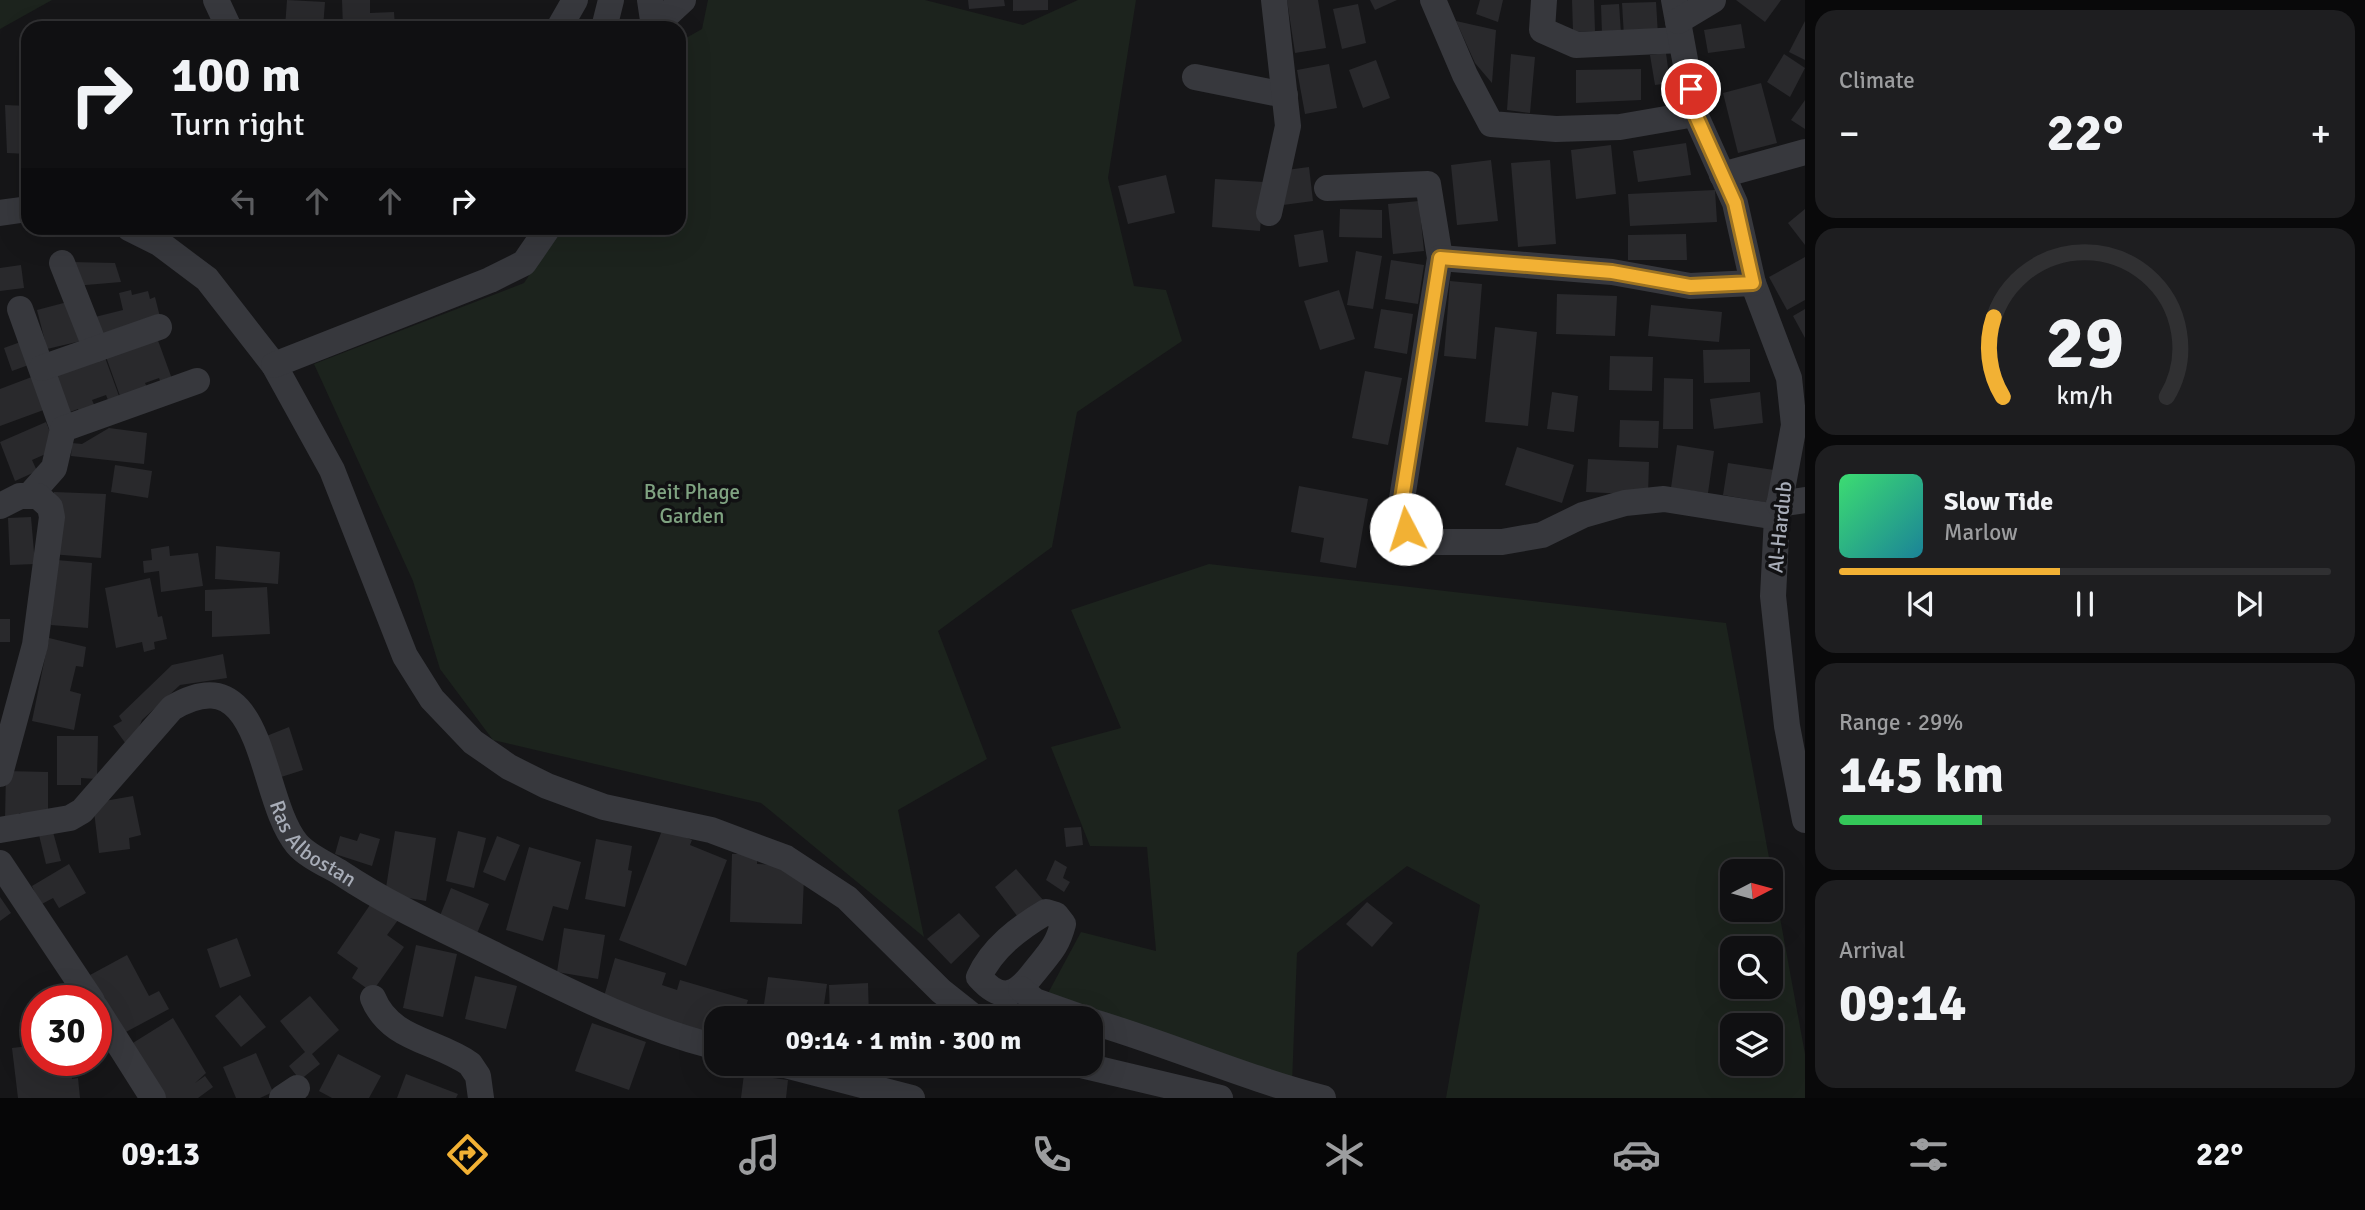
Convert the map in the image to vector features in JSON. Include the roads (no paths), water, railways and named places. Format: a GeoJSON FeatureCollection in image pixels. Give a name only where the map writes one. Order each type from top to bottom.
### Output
{"type":"FeatureCollection","features":[{"type":"Feature","properties":{"kind":"street"},"geometry":{"type":"LineString","coordinates":[[216,0],[226,21]]}},
{"type":"Feature","properties":{"kind":"street"},"geometry":{"type":"LineString","coordinates":[[563,21],[575,0]]}},
{"type":"Feature","properties":{"kind":"street"},"geometry":{"type":"LineString","coordinates":[[606,21],[611,0]]}},
{"type":"Feature","properties":{"kind":"street"},"geometry":{"type":"LineString","coordinates":[[649,0],[653,21]]}},
{"type":"Feature","properties":{"kind":"street"},"geometry":{"type":"LineString","coordinates":[[661,21],[684,0]]}},
{"type":"Feature","properties":{"kind":"street"},"geometry":{"type":"LineString","coordinates":[[1269,213],[1287,126],[1274,0]]}},
{"type":"Feature","properties":{"kind":"street"},"geometry":{"type":"LineString","coordinates":[[1433,0],[1465,75],[1491,124],[1556,129],[1620,127],[1695,114]]}},
{"type":"Feature","properties":{"kind":"street"},"geometry":{"type":"LineString","coordinates":[[1544,0],[1542,30],[1576,45],[1678,20],[1713,0]]}},
{"type":"Feature","properties":{"kind":"street","name":"Al-Hardub"},"geometry":{"type":"LineString","coordinates":[[1678,20],[1695,114],[1735,203],[1753,283],[1789,378],[1798,440],[1773,596],[1805,820]]}},
{"type":"Feature","properties":{"kind":"street"},"geometry":{"type":"LineString","coordinates":[[1195,77],[1285,95]]}},
{"type":"Feature","properties":{"kind":"street"},"geometry":{"type":"LineString","coordinates":[[1722,175],[1805,152]]}},
{"type":"Feature","properties":{"kind":"street"},"geometry":{"type":"LineString","coordinates":[[1327,188],[1428,184],[1440,258],[1401,505],[1406,529],[1426,542],[1502,542],[1542,535],[1583,515],[1625,503],[1664,499],[1787,507]]}},
{"type":"Feature","properties":{"kind":"street"},"geometry":{"type":"LineString","coordinates":[[0,213],[21,210]]}},
{"type":"Feature","properties":{"kind":"street"},"geometry":{"type":"LineString","coordinates":[[143,235],[159,243],[207,279],[274,365],[332,470],[405,656],[432,699],[473,742],[509,767],[604,807],[711,830],[786,858],[847,898],[941,991],[960,1006]]}},
{"type":"Feature","properties":{"kind":"street"},"geometry":{"type":"LineString","coordinates":[[274,365],[524,263],[543,235]]}},
{"type":"Feature","properties":{"kind":"street"},"geometry":{"type":"LineString","coordinates":[[1440,258],[1612,272],[1690,286],[1753,283]]}},
{"type":"Feature","properties":{"kind":"street"},"geometry":{"type":"LineString","coordinates":[[62,262],[96,349]]}},
{"type":"Feature","properties":{"kind":"street"},"geometry":{"type":"LineString","coordinates":[[0,506],[30,495],[54,468],[63,429],[20,309]]}},
{"type":"Feature","properties":{"kind":"street"},"geometry":{"type":"LineString","coordinates":[[42,368],[159,327]]}},
{"type":"Feature","properties":{"kind":"street"},"geometry":{"type":"LineString","coordinates":[[63,429],[197,381]]}},
{"type":"Feature","properties":{"kind":"street"},"geometry":{"type":"LineString","coordinates":[[0,774],[36,645],[52,517],[44,501],[30,495]]}},
{"type":"Feature","properties":{"kind":"street","name":"Ras Albostan"},"geometry":{"type":"LineString","coordinates":[[0,830],[70,818],[82,811],[172,708],[189,698],[209,694],[228,699],[248,717],[274,797],[297,844],[382,900],[602,1009],[678,1038],[704,1044]]}},
{"type":"Feature","properties":{"kind":"street"},"geometry":{"type":"LineString","coordinates":[[0,863],[81,985]]}},
{"type":"Feature","properties":{"kind":"street"},"geometry":{"type":"LineString","coordinates":[[1021,989],[1035,1001],[1049,1006]]}},
{"type":"Feature","properties":{"kind":"street"},"geometry":{"type":"LineString","coordinates":[[373,998],[379,1013],[391,1026],[470,1064],[478,1076],[481,1098]]}},
{"type":"Feature","properties":{"kind":"street"},"geometry":{"type":"LineString","coordinates":[[1103,1025],[1152,1039],[1282,1088],[1323,1098]]}},
{"type":"Feature","properties":{"kind":"street"},"geometry":{"type":"LineString","coordinates":[[112,1033],[153,1098]]}},
{"type":"Feature","properties":{"kind":"street"},"geometry":{"type":"LineString","coordinates":[[1103,1070],[1220,1098]]}},
{"type":"Feature","properties":{"kind":"street"},"geometry":{"type":"LineString","coordinates":[[827,1076],[912,1098]]}},
{"type":"Feature","properties":{"kind":"park label","name":"Beit Phage Garden"},"geometry":{"type":"Point","coordinates":[692,504]}}]}
